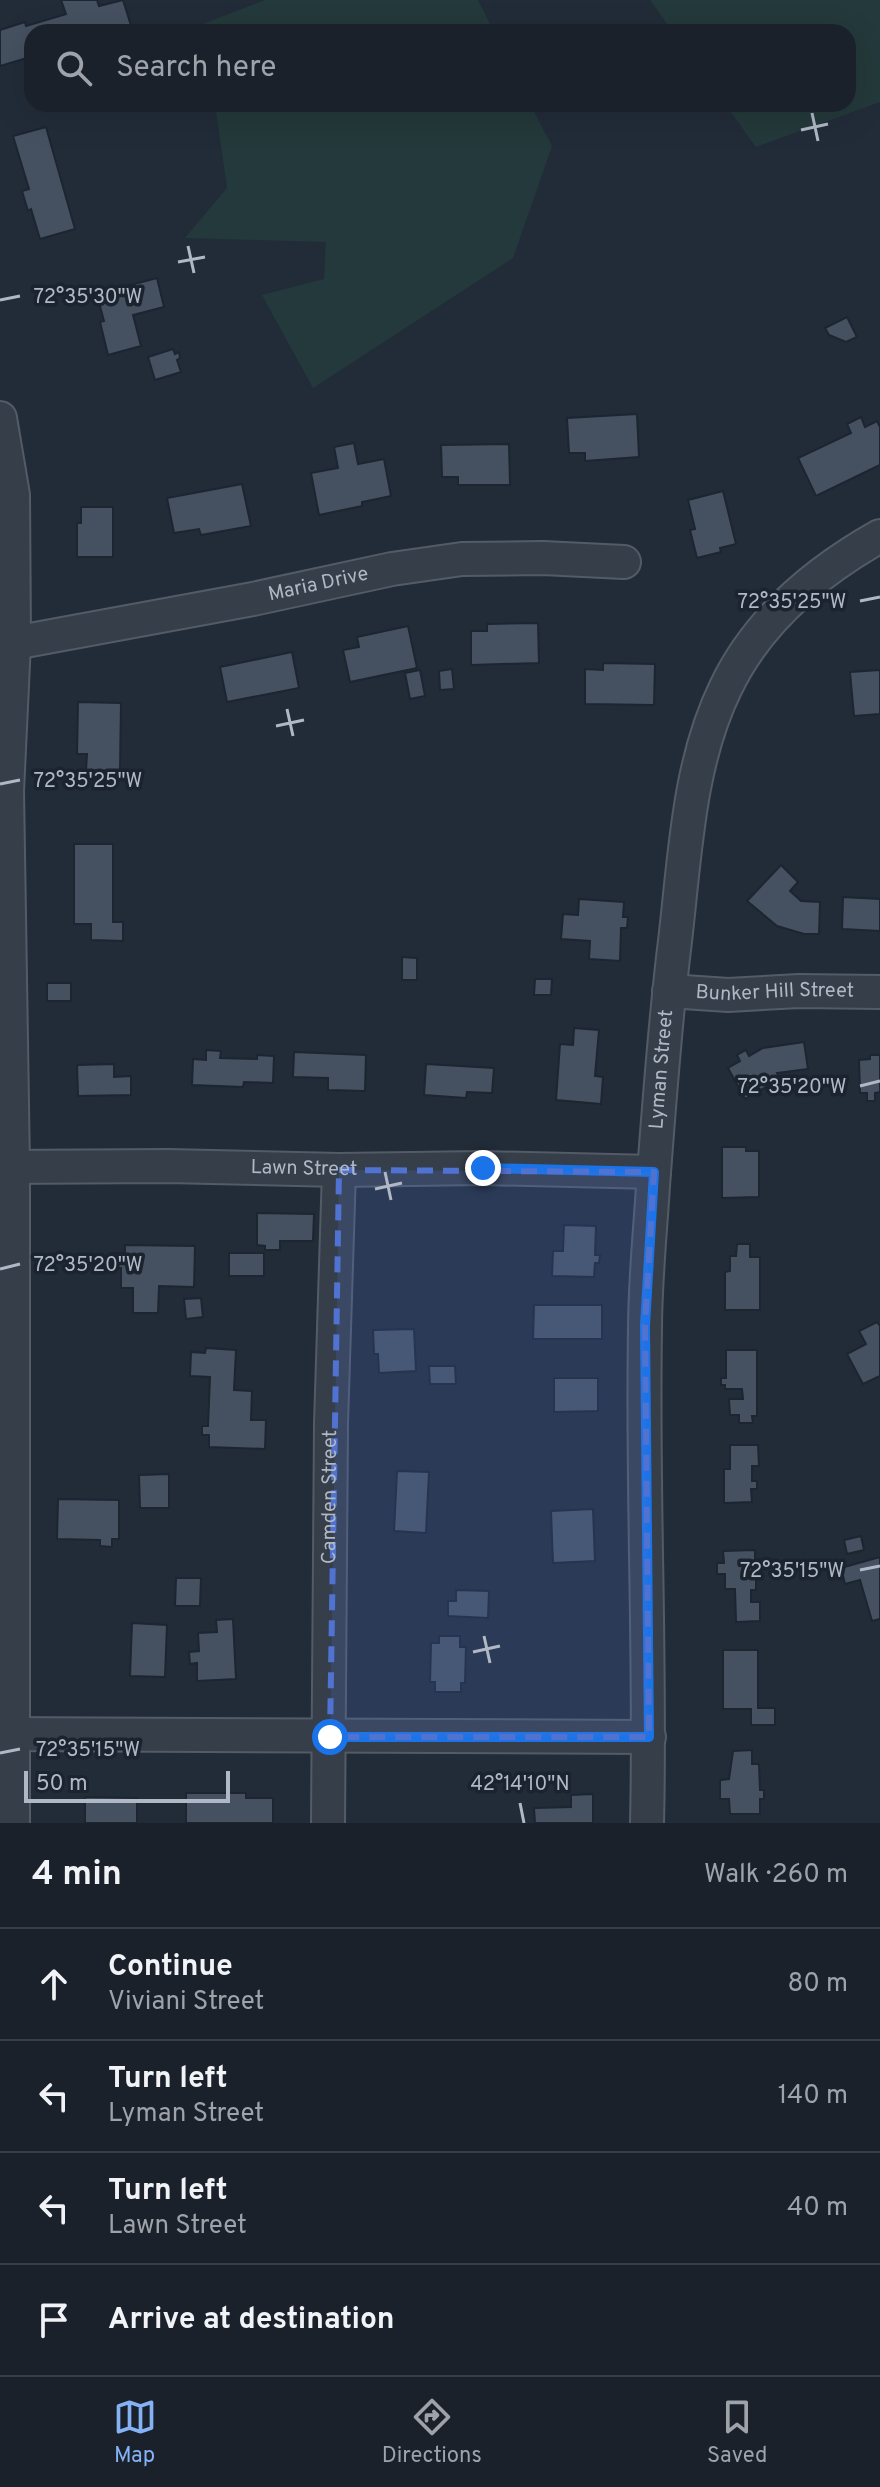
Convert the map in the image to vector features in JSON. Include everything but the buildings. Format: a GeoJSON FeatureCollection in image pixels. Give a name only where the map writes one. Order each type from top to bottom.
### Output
{"type":"FeatureCollection","features":[{"type":"Feature","properties":{"kind":"street"},"geometry":{"type":"LineString","coordinates":[[0,418],[13,495],[14,643],[7,791],[6,1167],[7,1734],[13,1823]]}},
{"type":"Feature","properties":{"kind":"street","name":"Lyman Street"},"geometry":{"type":"LineString","coordinates":[[647,1823],[645,1326],[669,991],[694,791],[711,724],[740,659],[790,600],[850,554],[880,536]]}},
{"type":"Feature","properties":{"kind":"street","name":"Maria Drive"},"geometry":{"type":"LineString","coordinates":[[14,643],[253,599],[392,569],[462,559],[543,558],[624,562]]}},
{"type":"Feature","properties":{"kind":"street","name":"Bunker Hill Street"},"geometry":{"type":"LineString","coordinates":[[669,991],[728,995],[799,991],[880,992]]}},
{"type":"Feature","properties":{"kind":"street","name":"Lawn Street"},"geometry":{"type":"LineString","coordinates":[[6,1167],[483,1168],[654,1172]]}},
{"type":"Feature","properties":{"kind":"street","name":"Camden Street"},"geometry":{"type":"LineString","coordinates":[[328,1823],[331,1424],[339,1170]]}},
{"type":"Feature","properties":{"kind":"street"},"geometry":{"type":"LineString","coordinates":[[7,1734],[649,1737]]}},
{"type":"Feature","properties":{"kind":"highlighted area"},"geometry":{"type":"Polygon","coordinates":[[[339,1170],[654,1172],[645,1326],[649,1737],[330,1737],[339,1170]]]}},
{"type":"Feature","properties":{"kind":"green space"},"geometry":{"type":"Polygon","coordinates":[[[265,0],[478,0],[490,24],[203,24],[265,0]]]}},
{"type":"Feature","properties":{"kind":"green space"},"geometry":{"type":"Polygon","coordinates":[[[650,0],[880,0],[880,102],[856,111],[856,24],[667,24],[650,0]]]}},
{"type":"Feature","properties":{"kind":"green space"},"geometry":{"type":"Polygon","coordinates":[[[216,112],[534,112],[552,146],[513,258],[313,388],[262,295],[324,279],[326,242],[185,238],[227,188],[216,112]]]}},
{"type":"Feature","properties":{"kind":"green space"},"geometry":{"type":"Polygon","coordinates":[[[731,112],[852,112],[756,147],[731,112]]]}},
{"type":"Feature","properties":{"kind":"route"},"geometry":{"type":"LineString","coordinates":[[330,1737],[649,1737],[644,1391],[654,1172],[483,1168]]}}]}
